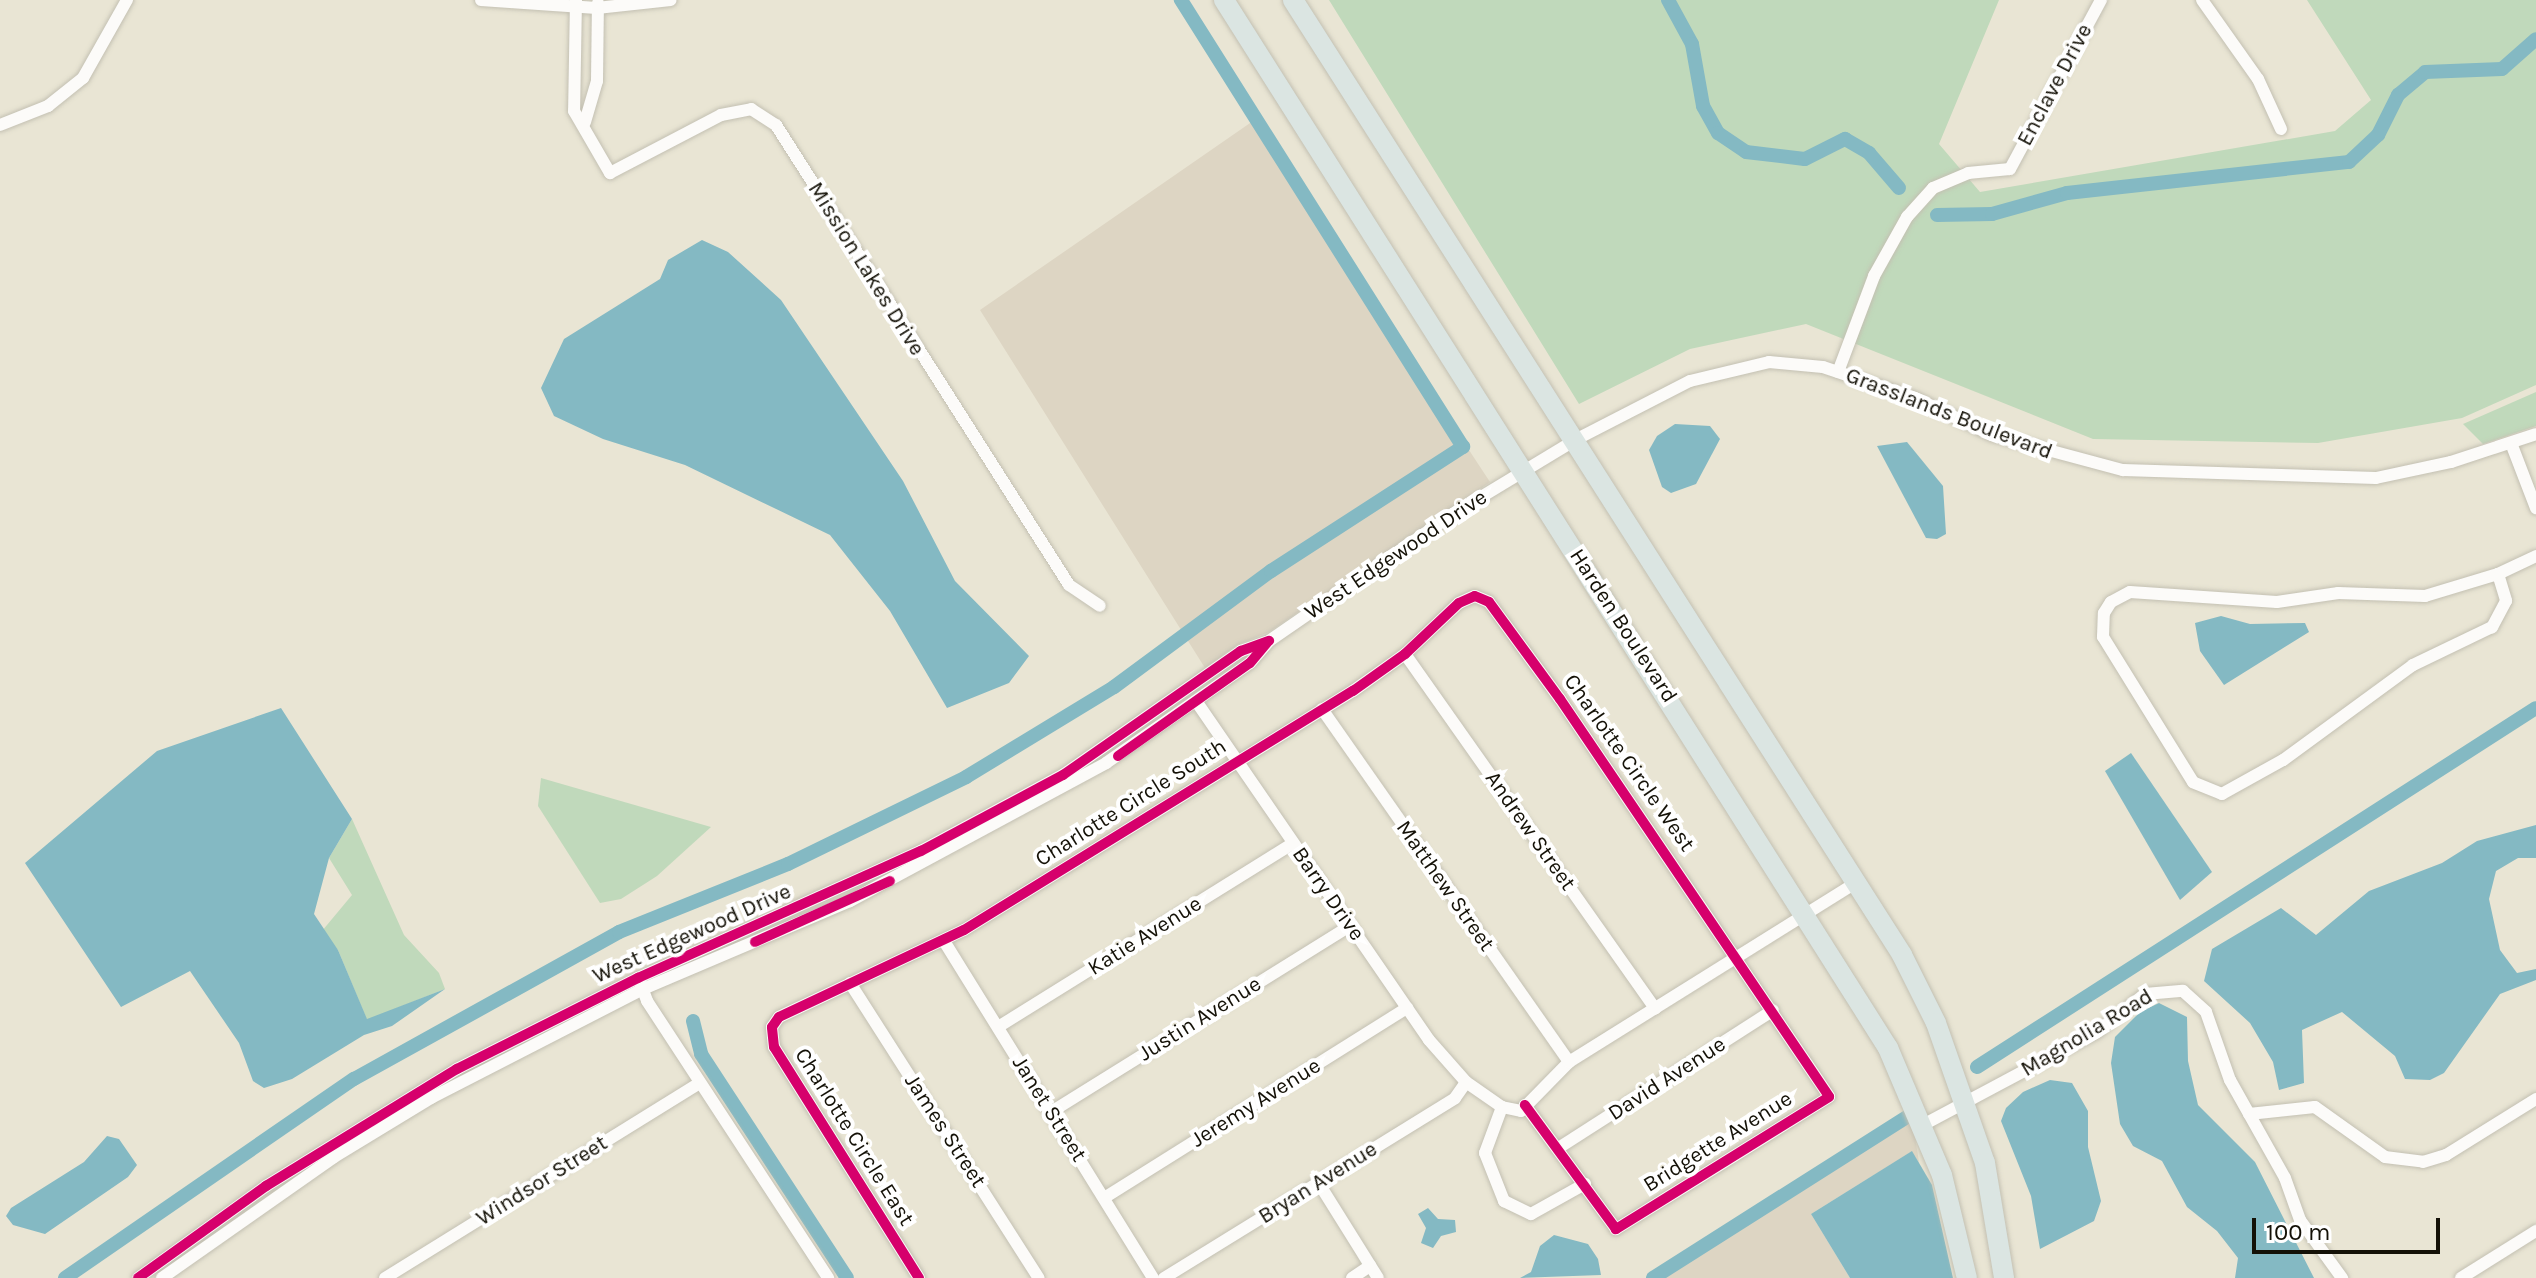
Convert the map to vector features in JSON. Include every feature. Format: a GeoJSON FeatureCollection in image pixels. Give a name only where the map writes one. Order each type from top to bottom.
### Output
{"type":"FeatureCollection","features":[{"type":"Feature","properties":{"kind":"main road","name":"Harden Boulevard"},"geometry":{"type":"LineString","coordinates":[[1224,0],[1806,914],[1888,1048],[1942,1175],[1967,1278]]}},
{"type":"Feature","properties":{"kind":"main road"},"geometry":{"type":"LineString","coordinates":[[1293,0],[1855,883],[1936,1023],[1966,1105],[1998,1220],[2004,1278]]}},
{"type":"Feature","properties":{"kind":"street"},"geometry":{"type":"LineString","coordinates":[[0,125],[48,106],[83,78],[127,0]]}},
{"type":"Feature","properties":{"kind":"street"},"geometry":{"type":"LineString","coordinates":[[481,0],[576,4],[671,0]]}},
{"type":"Feature","properties":{"kind":"street","name":"Enclave Drive"},"geometry":{"type":"LineString","coordinates":[[1838,372],[1874,276],[1907,217],[1933,188],[1968,173],[2010,169],[2101,0]]}},
{"type":"Feature","properties":{"kind":"street"},"geometry":{"type":"LineString","coordinates":[[2202,0],[2258,79],[2281,129]]}},
{"type":"Feature","properties":{"kind":"street","name":"Mission Lakes Drive"},"geometry":{"type":"LineString","coordinates":[[576,4],[574,111],[585,122],[610,173],[721,115],[751,109],[776,125],[1069,585],[1100,606]]}},
{"type":"Feature","properties":{"kind":"street"},"geometry":{"type":"LineString","coordinates":[[585,122],[597,81],[598,4]]}},
{"type":"Feature","properties":{"kind":"street"},"geometry":{"type":"LineString","coordinates":[[574,60],[597,61]]}},
{"type":"Feature","properties":{"kind":"street","name":"Grasslands Boulevard"},"geometry":{"type":"LineString","coordinates":[[1524,471],[1575,440],[1690,381],[1734,367],[1769,362],[1838,372],[1915,398],[1992,435],[2123,470],[2376,478],[2536,434]]}},
{"type":"Feature","properties":{"kind":"street"},"geometry":{"type":"LineString","coordinates":[[2511,443],[2536,508]]}},
{"type":"Feature","properties":{"kind":"street","name":"West Edgewood Drive"},"geometry":{"type":"LineString","coordinates":[[138,1278],[266,1186],[391,1106],[542,1023],[850,901],[940,856],[1106,763],[1250,663],[1269,641],[1453,514],[1524,471]]}},
{"type":"Feature","properties":{"kind":"street"},"geometry":{"type":"LineString","coordinates":[[2498,574],[2506,601],[2492,627],[2413,665],[2283,760],[2222,794],[2193,782],[2103,637],[2104,613],[2111,602],[2130,592],[2277,602],[2338,593],[2425,596],[2498,574],[2536,556]]}},
{"type":"Feature","properties":{"kind":"street","name":"Charlotte Circle South"},"geometry":{"type":"LineString","coordinates":[[781,1015],[944,941],[1322,709],[1405,654],[1459,603],[1482,596]]}},
{"type":"Feature","properties":{"kind":"street","name":"Charlotte Circle West"},"geometry":{"type":"LineString","coordinates":[[1482,596],[1560,699],[1737,957]]}},
{"type":"Feature","properties":{"kind":"street","name":"West Edgewood Drive"},"geometry":{"type":"LineString","coordinates":[[162,1278],[296,1183],[419,1105],[641,984],[832,894],[1005,807],[1124,736],[1241,651],[1269,641]]}},
{"type":"Feature","properties":{"kind":"street","name":"Andrew Street"},"geometry":{"type":"LineString","coordinates":[[1405,654],[1655,1009]]}},
{"type":"Feature","properties":{"kind":"street","name":"Barry Drive"},"geometry":{"type":"LineString","coordinates":[[1196,701],[1407,1008],[1466,1082],[1502,1107]]}},
{"type":"Feature","properties":{"kind":"street","name":"Matthew Street"},"geometry":{"type":"LineString","coordinates":[[1322,709],[1569,1062]]}},
{"type":"Feature","properties":{"kind":"street","name":"Katie Avenue"},"geometry":{"type":"LineString","coordinates":[[998,1027],[1292,844]]}},
{"type":"Feature","properties":{"kind":"street"},"geometry":{"type":"LineString","coordinates":[[1585,1184],[1531,1214],[1504,1201],[1485,1153],[1502,1107],[1521,1111],[1569,1062],[1855,883]]}},
{"type":"Feature","properties":{"kind":"street","name":"Justin Avenue"},"geometry":{"type":"LineString","coordinates":[[1051,1112],[1350,926]]}},
{"type":"Feature","properties":{"kind":"street","name":"Janet Street"},"geometry":{"type":"LineString","coordinates":[[944,941],[1153,1278]]}},
{"type":"Feature","properties":{"kind":"street","name":"Bridgette Avenue"},"geometry":{"type":"LineString","coordinates":[[1525,1105],[1560,1147],[1616,1229],[1829,1097],[1737,957]]}},
{"type":"Feature","properties":{"kind":"street","name":"James Street"},"geometry":{"type":"LineString","coordinates":[[850,983],[1039,1278]]}},
{"type":"Feature","properties":{"kind":"street"},"geometry":{"type":"LineString","coordinates":[[641,984],[699,1083],[759,1166],[828,1278]]}},
{"type":"Feature","properties":{"kind":"street","name":"Magnolia Road"},"geometry":{"type":"LineString","coordinates":[[1923,1125],[1966,1105],[2097,1032],[2145,994],[2170,989],[2194,997],[2206,1012],[2230,1080],[2285,1178],[2309,1237],[2342,1278]]}},
{"type":"Feature","properties":{"kind":"street","name":"Jeremy Avenue"},"geometry":{"type":"LineString","coordinates":[[1104,1198],[1407,1008]]}},
{"type":"Feature","properties":{"kind":"street","name":"David Avenue"},"geometry":{"type":"LineString","coordinates":[[1560,1147],[1773,1010]]}},
{"type":"Feature","properties":{"kind":"street","name":"Charlotte Circle East"},"geometry":{"type":"LineString","coordinates":[[781,1015],[772,1027],[774,1047],[919,1278]]}},
{"type":"Feature","properties":{"kind":"street","name":"Bryan Avenue"},"geometry":{"type":"LineString","coordinates":[[1164,1278],[1455,1098],[1466,1082]]}},
{"type":"Feature","properties":{"kind":"street","name":"Windsor Street"},"geometry":{"type":"LineString","coordinates":[[385,1278],[699,1083]]}},
{"type":"Feature","properties":{"kind":"street"},"geometry":{"type":"LineString","coordinates":[[2249,1114],[2315,1107],[2385,1157],[2423,1162],[2446,1155],[2536,1099]]}},
{"type":"Feature","properties":{"kind":"street"},"geometry":{"type":"LineString","coordinates":[[1318,1182],[1374,1272],[1352,1278]]}},
{"type":"Feature","properties":{"kind":"street"},"geometry":{"type":"LineString","coordinates":[[2461,1278],[2536,1231]]}},
{"type":"Feature","properties":{"kind":"shaded area"},"geometry":{"type":"Polygon","coordinates":[[[1253,121],[1490,482],[1269,632],[1237,645],[1205,668],[980,310],[1253,121]]]}},
{"type":"Feature","properties":{"kind":"shaded area"},"geometry":{"type":"Polygon","coordinates":[[[1911,1112],[1919,1162],[1911,1152],[1811,1214],[1850,1278],[1649,1278],[1911,1112]]]}},
{"type":"Feature","properties":{"kind":"green space"},"geometry":{"type":"Polygon","coordinates":[[[1329,0],[1999,0],[1939,144],[1980,192],[2335,131],[2371,100],[2307,0],[2536,0],[2536,385],[2462,418],[2318,443],[2093,439],[1806,324],[1690,349],[1579,404],[1329,0]]]}},
{"type":"Feature","properties":{"kind":"green space"},"geometry":{"type":"Polygon","coordinates":[[[2536,392],[2536,426],[2483,444],[2463,424],[2536,392]]]}},
{"type":"Feature","properties":{"kind":"green space"},"geometry":{"type":"Polygon","coordinates":[[[541,778],[711,827],[657,876],[621,899],[600,903],[538,806],[541,778]]]}},
{"type":"Feature","properties":{"kind":"green space"},"geometry":{"type":"Polygon","coordinates":[[[352,819],[404,935],[439,973],[445,989],[367,1020],[338,950],[322,931],[352,895],[329,858],[352,819]]]}},
{"type":"Feature","properties":{"kind":"water"},"geometry":{"type":"Polygon","coordinates":[[[702,240],[728,252],[781,300],[903,481],[955,581],[1029,656],[1009,683],[947,708],[890,611],[830,535],[685,465],[603,439],[554,416],[541,388],[564,339],[660,279],[668,260],[702,240]]]}},
{"type":"Feature","properties":{"kind":"water"},"geometry":{"type":"Polygon","coordinates":[[[1675,424],[1710,426],[1720,439],[1696,484],[1671,493],[1662,487],[1649,450],[1657,436],[1675,424]]]}},
{"type":"Feature","properties":{"kind":"water"},"geometry":{"type":"Polygon","coordinates":[[[1907,442],[1943,486],[1946,534],[1937,539],[1926,538],[1877,446],[1907,442]]]}},
{"type":"Feature","properties":{"kind":"water"},"geometry":{"type":"Polygon","coordinates":[[[2221,616],[2250,624],[2305,623],[2309,632],[2224,685],[2200,651],[2195,623],[2221,616]]]}},
{"type":"Feature","properties":{"kind":"water"},"geometry":{"type":"Polygon","coordinates":[[[281,708],[352,819],[329,858],[314,914],[338,950],[367,1019],[445,989],[392,1026],[364,1035],[292,1079],[264,1088],[253,1081],[239,1043],[190,971],[121,1007],[25,863],[157,751],[281,708]]]}},
{"type":"Feature","properties":{"kind":"water"},"geometry":{"type":"Polygon","coordinates":[[[2131,753],[2212,872],[2180,900],[2105,771],[2131,753]]]}},
{"type":"Feature","properties":{"kind":"water"},"geometry":{"type":"Polygon","coordinates":[[[2536,825],[2536,858],[2518,858],[2496,871],[2489,899],[2500,950],[2517,973],[2536,969],[2536,980],[2500,994],[2444,1073],[2430,1080],[2405,1079],[2395,1056],[2342,1012],[2302,1030],[2304,1083],[2279,1090],[2273,1062],[2250,1023],[2204,981],[2212,949],[2281,908],[2316,935],[2369,891],[2442,863],[2477,841],[2536,825]]]}},
{"type":"Feature","properties":{"kind":"water"},"geometry":{"type":"Polygon","coordinates":[[[2159,1003],[2187,1017],[2188,1061],[2198,1105],[2255,1162],[2314,1278],[2235,1278],[2238,1258],[2217,1231],[2187,1207],[2162,1161],[2133,1146],[2120,1124],[2111,1063],[2115,1037],[2140,1012],[2159,1003]]]}},
{"type":"Feature","properties":{"kind":"water"},"geometry":{"type":"Polygon","coordinates":[[[2050,1080],[2072,1083],[2088,1111],[2088,1147],[2101,1201],[2094,1221],[2040,1249],[2031,1196],[2001,1121],[2006,1108],[2023,1092],[2050,1080]]]}},
{"type":"Feature","properties":{"kind":"water"},"geometry":{"type":"Polygon","coordinates":[[[107,1136],[119,1139],[137,1165],[128,1177],[45,1234],[13,1225],[6,1216],[11,1208],[84,1162],[107,1136]]]}},
{"type":"Feature","properties":{"kind":"water"},"geometry":{"type":"Polygon","coordinates":[[[1912,1151],[1932,1185],[1953,1278],[1850,1278],[1811,1214],[1912,1151]]]}},
{"type":"Feature","properties":{"kind":"water"},"geometry":{"type":"Polygon","coordinates":[[[1428,1208],[1438,1219],[1455,1220],[1456,1232],[1441,1236],[1433,1248],[1421,1243],[1426,1228],[1418,1214],[1428,1208]]]}},
{"type":"Feature","properties":{"kind":"water"},"geometry":{"type":"Polygon","coordinates":[[[1554,1235],[1588,1244],[1598,1259],[1601,1275],[1520,1278],[1531,1272],[1540,1246],[1554,1235]]]}},
{"type":"Feature","properties":{"kind":"waterway"},"geometry":{"type":"LineString","coordinates":[[65,1278],[354,1079],[619,932],[788,864],[966,777],[1114,687],[1271,571],[1463,447],[1181,0]]}},
{"type":"Feature","properties":{"kind":"waterway"},"geometry":{"type":"LineString","coordinates":[[1668,0],[1692,44],[1703,106],[1718,133],[1746,152],[1805,159],[1845,139],[1869,153],[1899,188]]}},
{"type":"Feature","properties":{"kind":"waterway"},"geometry":{"type":"LineString","coordinates":[[1937,215],[1992,214],[2067,193],[2349,162],[2378,135],[2398,95],[2425,72],[2502,69],[2536,39]]}},
{"type":"Feature","properties":{"kind":"waterway"},"geometry":{"type":"LineString","coordinates":[[1977,1067],[2536,708]]}},
{"type":"Feature","properties":{"kind":"waterway"},"geometry":{"type":"LineString","coordinates":[[693,1021],[701,1054],[847,1278]]}},
{"type":"Feature","properties":{"kind":"waterway"},"geometry":{"type":"LineString","coordinates":[[1653,1278],[1905,1118]]}},
{"type":"Feature","properties":{"kind":"cycle path"},"geometry":{"type":"LineString","coordinates":[[919,1278],[774,1047],[772,1027],[779,1017],[964,930],[1353,691],[1405,654],[1459,603],[1475,596],[1489,602],[1560,699],[1829,1097],[1616,1229],[1525,1105]]}},
{"type":"Feature","properties":{"kind":"cycle path"},"geometry":{"type":"LineString","coordinates":[[138,1278],[266,1186],[457,1069],[638,978],[921,851],[1063,775],[1241,651],[1269,641]]}},
{"type":"Feature","properties":{"kind":"cycle path"},"geometry":{"type":"LineString","coordinates":[[1118,756],[1250,663],[1267,643]]}},
{"type":"Feature","properties":{"kind":"cycle path"},"geometry":{"type":"LineString","coordinates":[[755,942],[890,881]]}}]}
